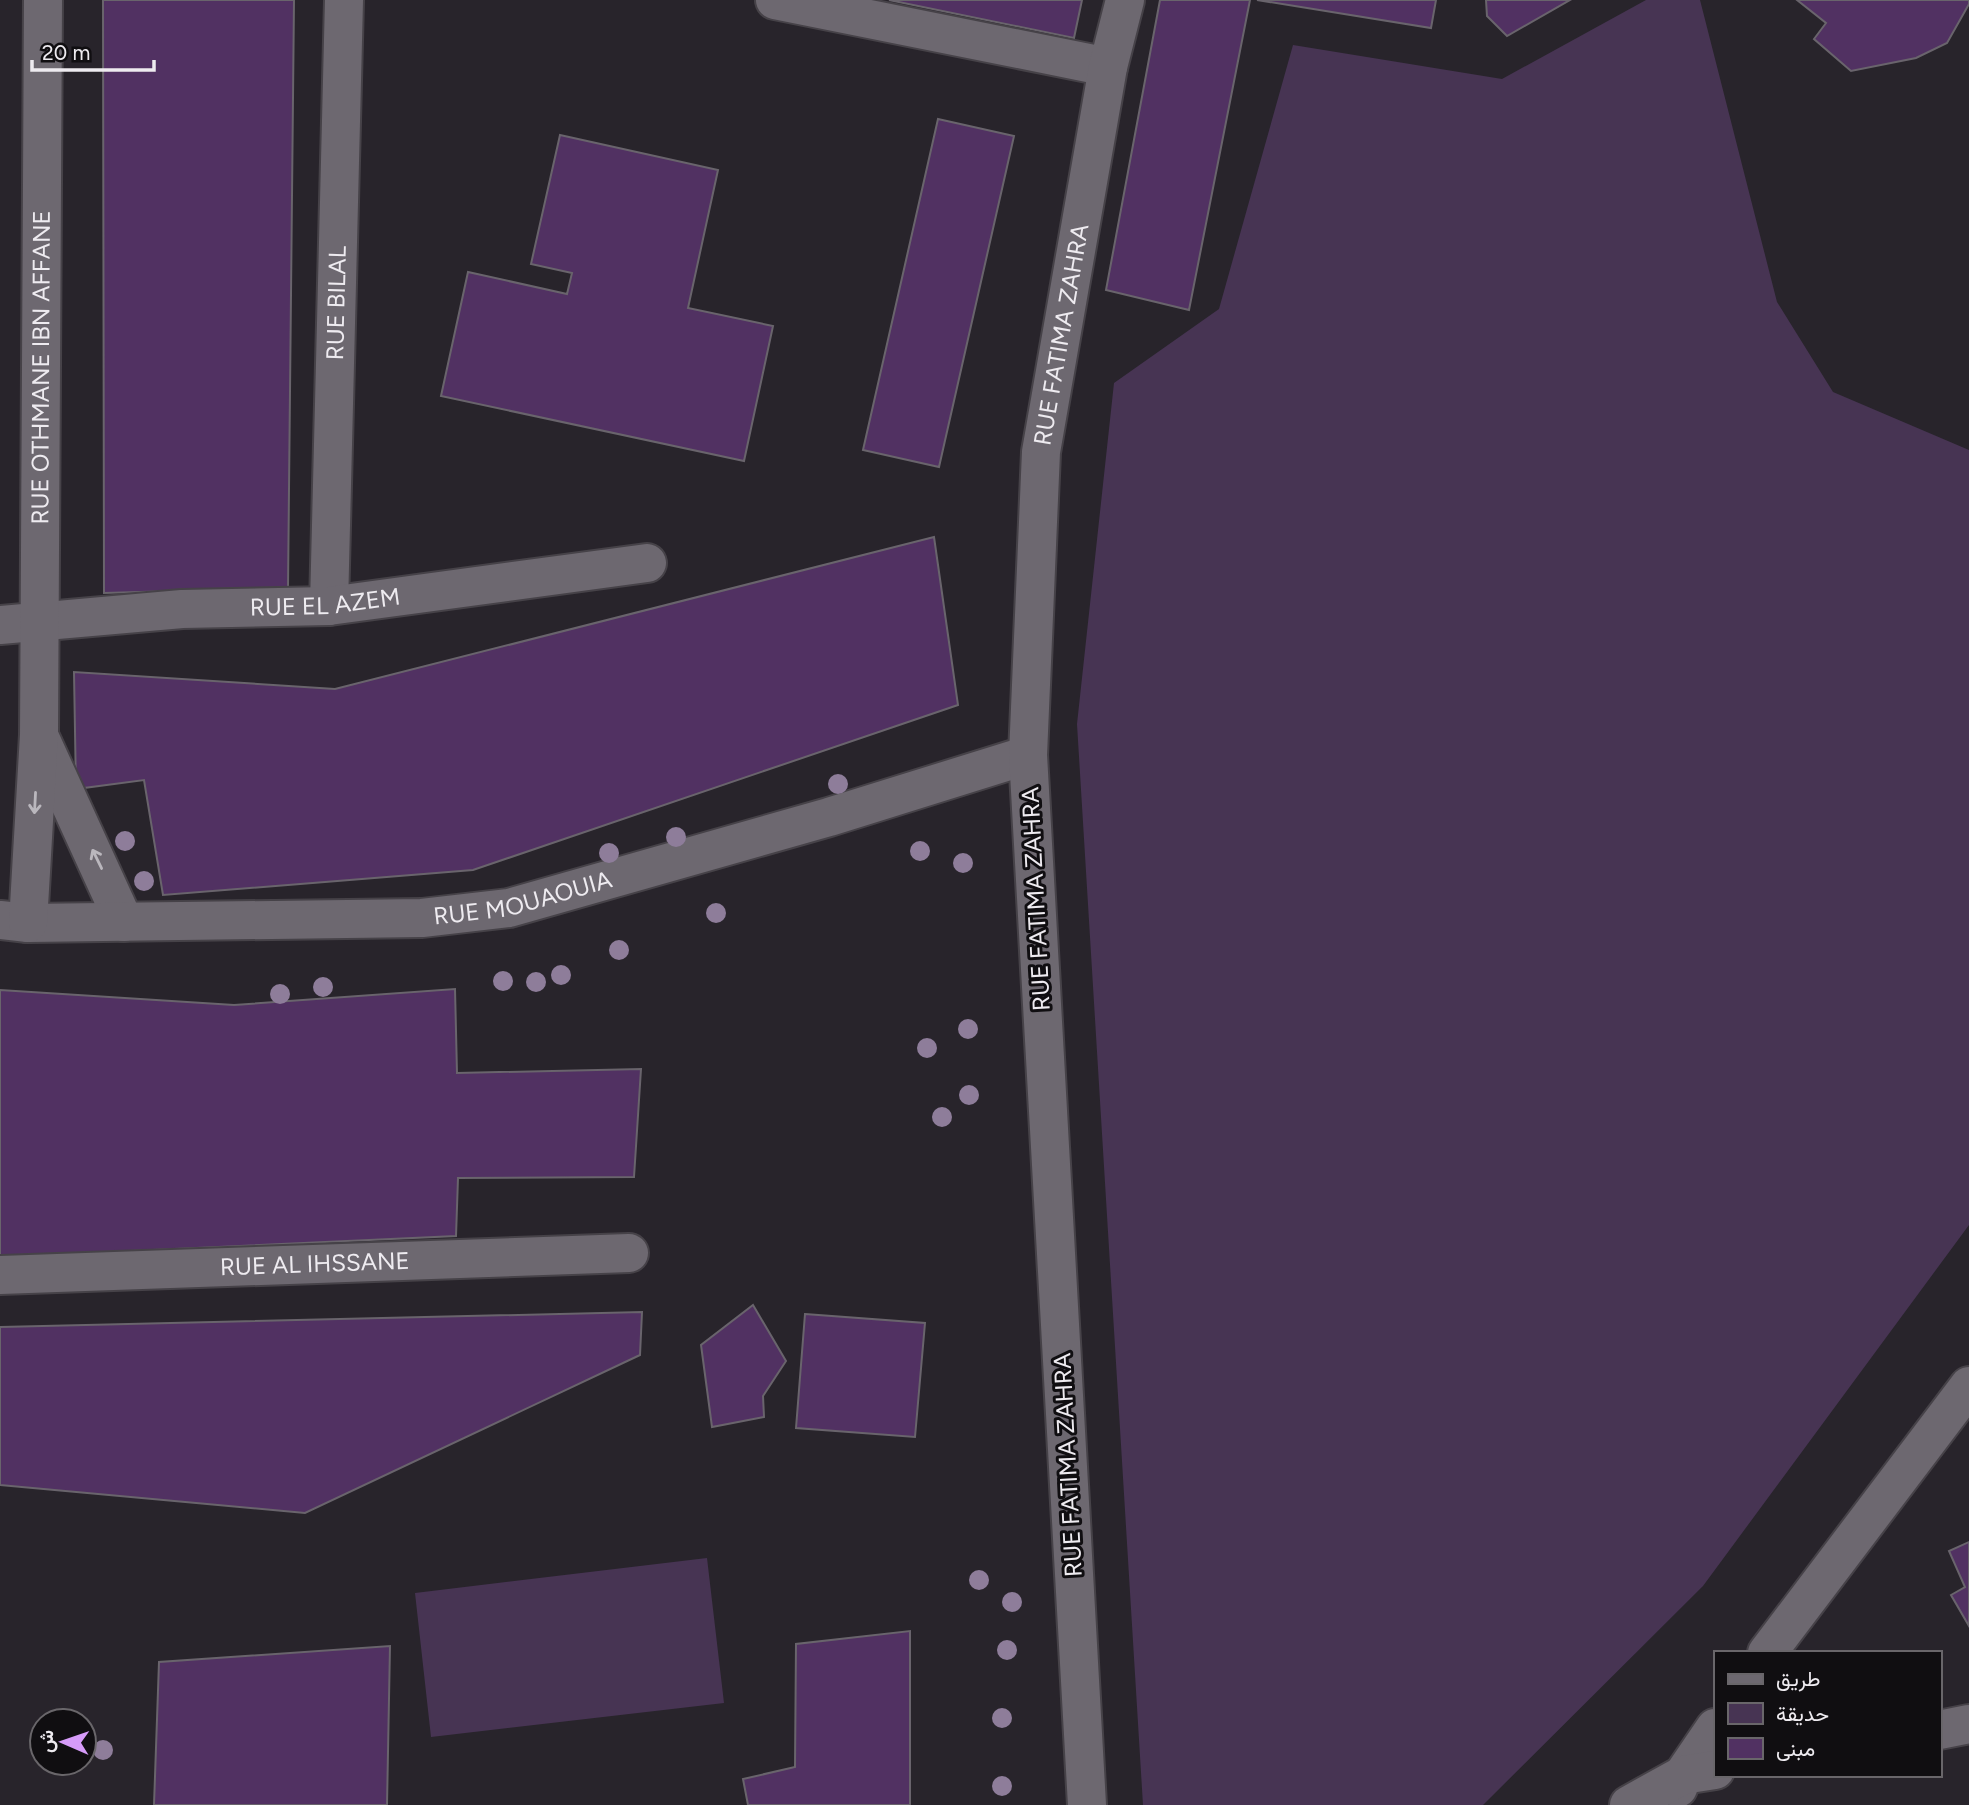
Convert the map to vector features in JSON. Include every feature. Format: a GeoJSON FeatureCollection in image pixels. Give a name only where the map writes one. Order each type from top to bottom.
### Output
{"type":"FeatureCollection","features":[{"type":"Feature","properties":{"kind":"street","name":"RUE OTHMANE IBN AFFANE"},"geometry":{"type":"LineString","coordinates":[[14,921],[39,735],[43,0]]}},
{"type":"Feature","properties":{"kind":"street","name":"RUE BILAL"},"geometry":{"type":"LineString","coordinates":[[329,607],[344,0]]}},
{"type":"Feature","properties":{"kind":"street"},"geometry":{"type":"LineString","coordinates":[[775,0],[1108,67]]}},
{"type":"Feature","properties":{"kind":"street","name":"RUE FATIMA ZAHRA"},"geometry":{"type":"LineString","coordinates":[[1087,1805],[1028,755],[1041,452],[1108,67],[1125,0]]}},
{"type":"Feature","properties":{"kind":"street","name":"RUE EL AZEM"},"geometry":{"type":"LineString","coordinates":[[0,625],[182,609],[329,607],[648,563]]}},
{"type":"Feature","properties":{"kind":"street","name":"RUE OTHMANE IBN AFFANE"},"geometry":{"type":"LineString","coordinates":[[39,735],[124,922]]}},
{"type":"Feature","properties":{"kind":"street","name":"RUE MOUAOUIA"},"geometry":{"type":"LineString","coordinates":[[14,921],[422,918],[509,908],[829,817],[1028,755]]}},
{"type":"Feature","properties":{"kind":"street","name":"RUE AL IHSSANE"},"geometry":{"type":"LineString","coordinates":[[0,1275],[629,1253]]}},
{"type":"Feature","properties":{"kind":"street"},"geometry":{"type":"LineString","coordinates":[[1769,1651],[1969,1386]]}},
{"type":"Feature","properties":{"kind":"street"},"geometry":{"type":"LineString","coordinates":[[1941,1730],[1969,1724]]}},
{"type":"Feature","properties":{"kind":"street"},"geometry":{"type":"LineString","coordinates":[[1629,1805],[1690,1783],[1714,1730]]}},
{"type":"Feature","properties":{"kind":"green space"},"geometry":{"type":"Polygon","coordinates":[[[1646,0],[1700,0],[1777,302],[1833,392],[1969,450],[1969,1225],[1703,1586],[1483,1805],[1143,1805],[1077,724],[1114,383],[1219,309],[1293,45],[1502,79],[1646,0]]]}},
{"type":"Feature","properties":{"kind":"green space"},"geometry":{"type":"Polygon","coordinates":[[[707,1558],[724,1703],[431,1737],[415,1593],[707,1558]]]}},
{"type":"Feature","properties":{"kind":"building"},"geometry":{"type":"Polygon","coordinates":[[[103,0],[294,0],[288,588],[104,593],[103,0]]]}},
{"type":"Feature","properties":{"kind":"building"},"geometry":{"type":"Polygon","coordinates":[[[889,0],[1082,0],[1074,38],[889,0]]]}},
{"type":"Feature","properties":{"kind":"building"},"geometry":{"type":"Polygon","coordinates":[[[1160,0],[1250,0],[1189,310],[1106,290],[1160,0]]]}},
{"type":"Feature","properties":{"kind":"building"},"geometry":{"type":"Polygon","coordinates":[[[1257,0],[1436,0],[1431,28],[1257,0]]]}},
{"type":"Feature","properties":{"kind":"building"},"geometry":{"type":"Polygon","coordinates":[[[1486,0],[1570,0],[1507,36],[1487,16],[1486,0]]]}},
{"type":"Feature","properties":{"kind":"building"},"geometry":{"type":"Polygon","coordinates":[[[1797,0],[1969,0],[1969,4],[1947,43],[1916,58],[1851,71],[1814,39],[1826,23],[1797,0]]]}},
{"type":"Feature","properties":{"kind":"building"},"geometry":{"type":"Polygon","coordinates":[[[938,119],[1014,136],[939,467],[863,450],[938,119]]]}},
{"type":"Feature","properties":{"kind":"building"},"geometry":{"type":"Polygon","coordinates":[[[560,135],[718,170],[688,308],[773,326],[744,461],[441,396],[468,272],[567,294],[572,273],[531,264],[560,135]]]}},
{"type":"Feature","properties":{"kind":"building"},"geometry":{"type":"Polygon","coordinates":[[[934,537],[958,705],[473,870],[163,895],[144,780],[76,789],[74,672],[335,689],[934,537]]]}},
{"type":"Feature","properties":{"kind":"building"},"geometry":{"type":"Polygon","coordinates":[[[455,989],[457,1073],[641,1069],[634,1177],[458,1178],[456,1236],[0,1257],[0,990],[234,1005],[455,989]]]}},
{"type":"Feature","properties":{"kind":"building"},"geometry":{"type":"Polygon","coordinates":[[[753,1305],[786,1361],[763,1396],[764,1417],[712,1427],[701,1345],[753,1305]]]}},
{"type":"Feature","properties":{"kind":"building"},"geometry":{"type":"Polygon","coordinates":[[[642,1312],[640,1355],[305,1513],[0,1485],[0,1327],[642,1312]]]}},
{"type":"Feature","properties":{"kind":"building"},"geometry":{"type":"Polygon","coordinates":[[[805,1314],[925,1323],[915,1437],[796,1428],[805,1314]]]}},
{"type":"Feature","properties":{"kind":"building"},"geometry":{"type":"Polygon","coordinates":[[[1969,1542],[1969,1626],[1951,1595],[1965,1587],[1949,1551],[1969,1542]]]}},
{"type":"Feature","properties":{"kind":"building"},"geometry":{"type":"Polygon","coordinates":[[[910,1631],[910,1805],[748,1805],[743,1779],[795,1767],[796,1644],[910,1631]]]}},
{"type":"Feature","properties":{"kind":"building"},"geometry":{"type":"Polygon","coordinates":[[[390,1646],[387,1805],[154,1805],[159,1662],[390,1646]]]}}]}
